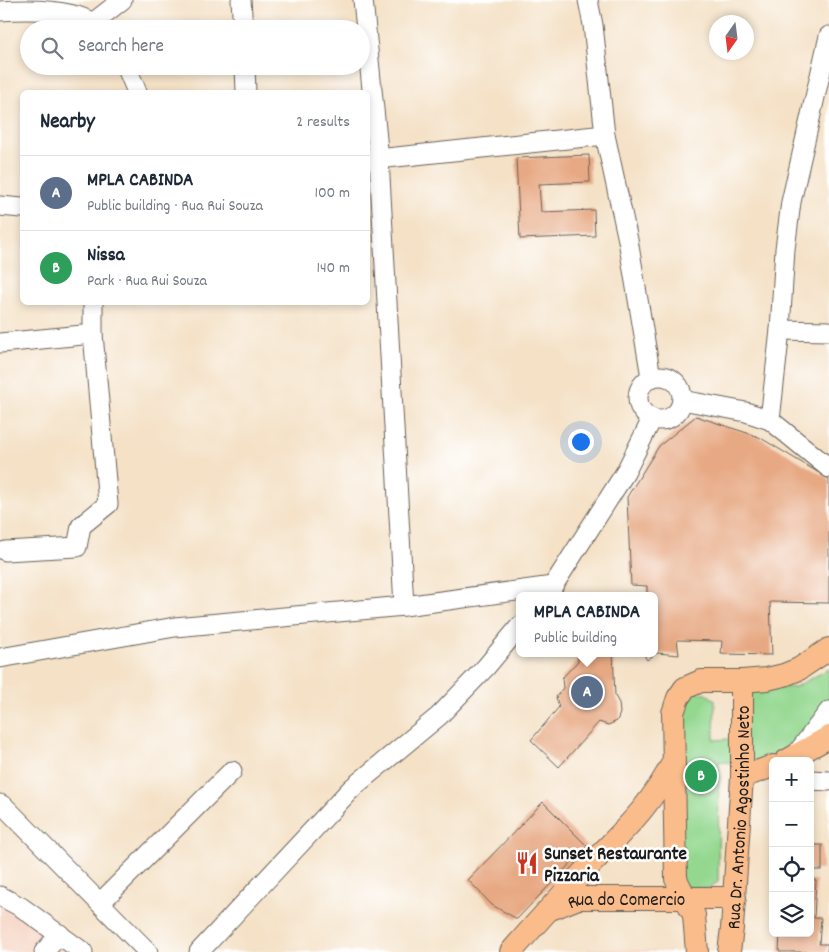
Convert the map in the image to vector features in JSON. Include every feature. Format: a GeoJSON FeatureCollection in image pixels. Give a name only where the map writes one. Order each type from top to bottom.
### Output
{"type":"FeatureCollection","features":[{"type":"Feature","properties":{"kind":"main road"},"geometry":{"type":"LineString","coordinates":[[735,898],[685,898],[676,879],[673,712],[678,698],[685,688],[701,680],[742,681],[784,676],[799,669],[829,649]]}},
{"type":"Feature","properties":{"kind":"main road","name":"Rua Dr. Antonio Agostinho Neto"},"geometry":{"type":"LineString","coordinates":[[729,952],[735,898],[742,777],[742,681]]}},
{"type":"Feature","properties":{"kind":"main road"},"geometry":{"type":"LineString","coordinates":[[794,757],[829,737]]}},
{"type":"Feature","properties":{"kind":"main road"},"geometry":{"type":"LineString","coordinates":[[511,952],[546,912],[642,811],[663,784],[674,762]]}},
{"type":"Feature","properties":{"kind":"main road"},"geometry":{"type":"LineString","coordinates":[[742,777],[769,767]]}},
{"type":"Feature","properties":{"kind":"main road","name":"Rua do Comercio"},"geometry":{"type":"LineString","coordinates":[[546,912],[578,898],[685,898],[694,916],[697,952]]}},
{"type":"Feature","properties":{"kind":"street"},"geometry":{"type":"LineString","coordinates":[[102,20],[122,0]]}},
{"type":"Feature","properties":{"kind":"street"},"geometry":{"type":"LineString","coordinates":[[241,0],[242,20]]}},
{"type":"Feature","properties":{"kind":"street"},"geometry":{"type":"LineString","coordinates":[[363,0],[364,20]]}},
{"type":"Feature","properties":{"kind":"street"},"geometry":{"type":"LineString","coordinates":[[588,0],[593,25],[606,135],[628,240],[651,377]]}},
{"type":"Feature","properties":{"kind":"street"},"geometry":{"type":"LineString","coordinates":[[0,11],[23,9],[58,12],[82,20]]}},
{"type":"Feature","properties":{"kind":"street"},"geometry":{"type":"LineString","coordinates":[[770,420],[791,202],[829,36]]}},
{"type":"Feature","properties":{"kind":"street"},"geometry":{"type":"LineString","coordinates":[[130,75],[136,90]]}},
{"type":"Feature","properties":{"kind":"street"},"geometry":{"type":"LineString","coordinates":[[245,75],[246,90]]}},
{"type":"Feature","properties":{"kind":"street"},"geometry":{"type":"LineString","coordinates":[[368,75],[369,90]]}},
{"type":"Feature","properties":{"kind":"street"},"geometry":{"type":"LineString","coordinates":[[370,112],[404,606]]}},
{"type":"Feature","properties":{"kind":"street"},"geometry":{"type":"LineString","coordinates":[[373,160],[606,135]]}},
{"type":"Feature","properties":{"kind":"street"},"geometry":{"type":"LineString","coordinates":[[0,206],[20,208]]}},
{"type":"Feature","properties":{"kind":"street"},"geometry":{"type":"LineString","coordinates":[[5,551],[77,546],[81,526],[108,504],[93,334],[93,305]]}},
{"type":"Feature","properties":{"kind":"street"},"geometry":{"type":"LineString","coordinates":[[780,330],[829,331]]}},
{"type":"Feature","properties":{"kind":"street"},"geometry":{"type":"LineString","coordinates":[[0,343],[93,334]]}},
{"type":"Feature","properties":{"kind":"street"},"geometry":{"type":"LineString","coordinates":[[658,375],[673,379],[682,392],[682,400],[677,412],[672,417],[666,420],[652,419],[640,409],[638,395],[640,387],[651,377],[658,375]]}},
{"type":"Feature","properties":{"kind":"street"},"geometry":{"type":"LineString","coordinates":[[682,400],[746,412],[770,420],[829,468]]}},
{"type":"Feature","properties":{"kind":"street"},"geometry":{"type":"LineString","coordinates":[[549,591],[625,473],[652,419]]}},
{"type":"Feature","properties":{"kind":"street"},"geometry":{"type":"LineString","coordinates":[[0,658],[175,627],[516,594]]}},
{"type":"Feature","properties":{"kind":"street"},"geometry":{"type":"LineString","coordinates":[[199,952],[352,788],[439,716],[486,667],[516,631]]}},
{"type":"Feature","properties":{"kind":"street"},"geometry":{"type":"LineString","coordinates":[[792,757],[829,711]]}},
{"type":"Feature","properties":{"kind":"street"},"geometry":{"type":"LineString","coordinates":[[100,903],[232,771]]}},
{"type":"Feature","properties":{"kind":"street"},"geometry":{"type":"LineString","coordinates":[[742,777],[769,778]]}},
{"type":"Feature","properties":{"kind":"street"},"geometry":{"type":"LineString","coordinates":[[814,780],[829,781]]}},
{"type":"Feature","properties":{"kind":"street"},"geometry":{"type":"LineString","coordinates":[[0,804],[148,952]]}},
{"type":"Feature","properties":{"kind":"street"},"geometry":{"type":"LineString","coordinates":[[0,896],[22,907],[82,952]]}},
{"type":"Feature","properties":{"kind":"street"},"geometry":{"type":"LineString","coordinates":[[44,952],[60,934]]}},
{"type":"Feature","properties":{"kind":"shaded area"},"geometry":{"type":"Polygon","coordinates":[[[0,904],[40,928],[63,952],[0,952],[0,904]]]}},
{"type":"Feature","properties":{"kind":"shaded area"},"geometry":{"type":"Polygon","coordinates":[[[588,948],[670,951],[670,952],[588,952],[588,948]]]}},
{"type":"Feature","properties":{"kind":"green space"},"geometry":{"type":"Polygon","coordinates":[[[829,669],[829,727],[792,757],[769,757],[769,763],[742,765],[719,761],[718,882],[707,889],[679,886],[680,726],[692,692],[705,693],[715,700],[714,740],[742,738],[747,690],[795,687],[829,669]]]}},
{"type":"Feature","properties":{"kind":"building"},"geometry":{"type":"Polygon","coordinates":[[[589,155],[590,182],[539,184],[541,212],[594,210],[595,236],[520,239],[516,158],[589,155]]]}},
{"type":"Feature","properties":{"kind":"building"},"geometry":{"type":"Polygon","coordinates":[[[696,416],[759,437],[829,479],[829,603],[770,602],[772,655],[721,654],[722,641],[677,640],[679,655],[658,653],[658,592],[647,592],[647,586],[631,585],[627,497],[659,446],[696,416]]]}},
{"type":"Feature","properties":{"kind":"building"},"geometry":{"type":"Polygon","coordinates":[[[578,657],[613,657],[615,696],[619,703],[620,713],[617,721],[608,725],[599,722],[559,767],[531,740],[559,707],[556,697],[563,688],[562,678],[578,661],[578,657]]]}},
{"type":"Feature","properties":{"kind":"building","name":"Sunset Restaurante Pizzaria"},"geometry":{"type":"Polygon","coordinates":[[[543,802],[587,846],[517,919],[492,905],[468,880],[543,802]]]}},
{"type":"Feature","properties":{"kind":"building"},"geometry":{"type":"Polygon","coordinates":[[[814,845],[822,845],[822,870],[814,870],[814,845]]]}},
{"type":"Feature","properties":{"kind":"building"},"geometry":{"type":"Polygon","coordinates":[[[814,880],[816,880],[814,918],[814,880]]]}},
{"type":"Feature","properties":{"kind":"building"},"geometry":{"type":"Polygon","coordinates":[[[814,918],[821,918],[819,944],[828,944],[827,952],[779,952],[780,937],[814,937],[814,918]]]}},
{"type":"Feature","properties":{"kind":"place","name":"MPLA CABINDA"},"geometry":{"type":"Point","coordinates":[587,692]}},
{"type":"Feature","properties":{"kind":"place","name":"Nissa"},"geometry":{"type":"Point","coordinates":[701,776]}},
{"type":"Feature","properties":{"kind":"place","name":"Sunset Restaurante Pizzaria"},"geometry":{"type":"Point","coordinates":[527,863]}}]}
